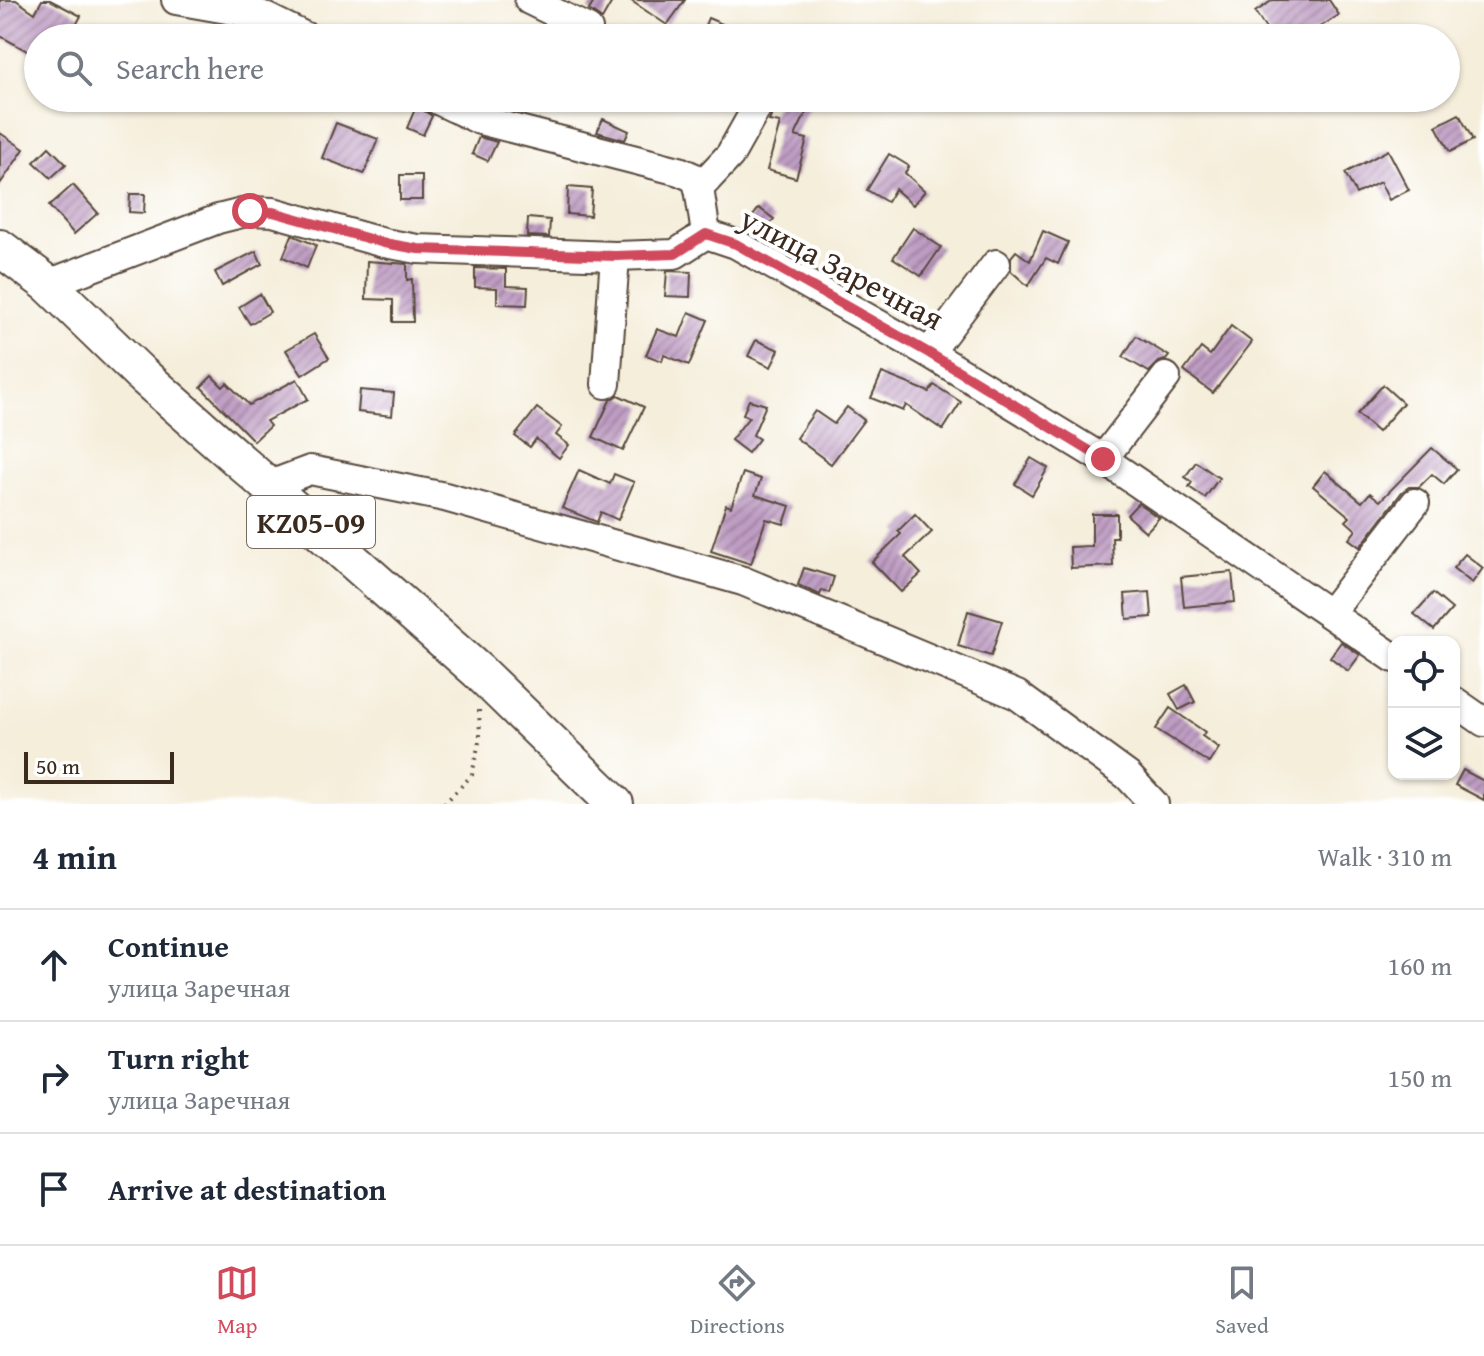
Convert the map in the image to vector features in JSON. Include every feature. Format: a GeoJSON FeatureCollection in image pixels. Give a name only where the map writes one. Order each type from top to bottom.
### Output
{"type":"FeatureCollection","features":[{"type":"Feature","properties":{"kind":"main road","name":"KZ05-09"},"geometry":{"type":"LineString","coordinates":[[0,248],[48,284],[140,373],[478,671],[615,804]]}},
{"type":"Feature","properties":{"kind":"street"},"geometry":{"type":"LineString","coordinates":[[176,0],[264,7],[288,24]]}},
{"type":"Feature","properties":{"kind":"street"},"geometry":{"type":"LineString","coordinates":[[529,0],[578,24]]}},
{"type":"Feature","properties":{"kind":"street"},"geometry":{"type":"LineString","coordinates":[[463,112],[480,120],[679,171],[695,178],[706,234]]}},
{"type":"Feature","properties":{"kind":"street"},"geometry":{"type":"LineString","coordinates":[[699,188],[730,155],[754,112]]}},
{"type":"Feature","properties":{"kind":"street","name":"улица Заречная"},"geometry":{"type":"LineString","coordinates":[[48,284],[218,219],[250,211],[273,212],[384,243],[418,249],[615,256],[675,254],[706,234],[736,244],[929,353],[1103,459],[1388,654]]}},
{"type":"Feature","properties":{"kind":"street"},"geometry":{"type":"LineString","coordinates":[[606,384],[615,256]]}},
{"type":"Feature","properties":{"kind":"street"},"geometry":{"type":"LineString","coordinates":[[929,353],[996,264]]}},
{"type":"Feature","properties":{"kind":"street"},"geometry":{"type":"LineString","coordinates":[[1103,459],[1166,377]]}},
{"type":"Feature","properties":{"kind":"street"},"geometry":{"type":"LineString","coordinates":[[270,485],[310,470],[445,497],[743,581],[1017,695],[1128,776],[1154,804]]}},
{"type":"Feature","properties":{"kind":"street"},"geometry":{"type":"LineString","coordinates":[[1330,613],[1415,503]]}},
{"type":"Feature","properties":{"kind":"street"},"geometry":{"type":"LineString","coordinates":[[1460,705],[1484,722]]}},
{"type":"Feature","properties":{"kind":"path"},"geometry":{"type":"LineString","coordinates":[[444,804],[472,775],[480,737],[478,671]]}},
{"type":"Feature","properties":{"kind":"building"},"geometry":{"type":"Polygon","coordinates":[[[0,0],[16,0],[35,13],[42,0],[50,0],[81,16],[77,24],[24,24],[24,49],[0,36],[0,0]]]}},
{"type":"Feature","properties":{"kind":"building"},"geometry":{"type":"Polygon","coordinates":[[[595,0],[613,0],[602,19],[589,10],[595,0]]]}},
{"type":"Feature","properties":{"kind":"building"},"geometry":{"type":"Polygon","coordinates":[[[630,0],[685,0],[666,24],[630,0]]]}},
{"type":"Feature","properties":{"kind":"building"},"geometry":{"type":"Polygon","coordinates":[[[1273,0],[1329,0],[1339,15],[1325,24],[1263,24],[1255,12],[1273,0]]]}},
{"type":"Feature","properties":{"kind":"building"},"geometry":{"type":"Polygon","coordinates":[[[708,18],[722,24],[706,24],[708,18]]]}},
{"type":"Feature","properties":{"kind":"building"},"geometry":{"type":"Polygon","coordinates":[[[414,112],[426,112],[432,116],[423,135],[407,128],[414,112]]]}},
{"type":"Feature","properties":{"kind":"building"},"geometry":{"type":"Polygon","coordinates":[[[773,112],[806,112],[795,136],[807,139],[796,178],[767,170],[780,123],[769,121],[773,112]]]}},
{"type":"Feature","properties":{"kind":"building"},"geometry":{"type":"Polygon","coordinates":[[[1459,114],[1473,140],[1450,152],[1436,126],[1459,114]]]}},
{"type":"Feature","properties":{"kind":"building"},"geometry":{"type":"Polygon","coordinates":[[[603,119],[629,131],[625,140],[597,132],[603,119]]]}},
{"type":"Feature","properties":{"kind":"building"},"geometry":{"type":"Polygon","coordinates":[[[336,123],[378,139],[364,174],[322,158],[336,123]]]}},
{"type":"Feature","properties":{"kind":"building"},"geometry":{"type":"Polygon","coordinates":[[[0,133],[24,149],[0,184],[0,133]]]}},
{"type":"Feature","properties":{"kind":"building"},"geometry":{"type":"Polygon","coordinates":[[[479,137],[497,142],[488,161],[472,154],[479,137]]]}},
{"type":"Feature","properties":{"kind":"building"},"geometry":{"type":"Polygon","coordinates":[[[49,147],[66,164],[51,178],[34,162],[49,147]]]}},
{"type":"Feature","properties":{"kind":"building"},"geometry":{"type":"Polygon","coordinates":[[[1388,150],[1409,190],[1389,200],[1380,182],[1356,194],[1345,173],[1388,150]]]}},
{"type":"Feature","properties":{"kind":"building"},"geometry":{"type":"Polygon","coordinates":[[[889,154],[909,166],[905,173],[925,191],[913,205],[895,189],[887,202],[867,190],[889,154]]]}},
{"type":"Feature","properties":{"kind":"building"},"geometry":{"type":"Polygon","coordinates":[[[400,175],[422,175],[422,200],[400,200],[400,175]]]}},
{"type":"Feature","properties":{"kind":"building"},"geometry":{"type":"Polygon","coordinates":[[[73,185],[98,213],[74,234],[49,206],[73,185]]]}},
{"type":"Feature","properties":{"kind":"building"},"geometry":{"type":"Polygon","coordinates":[[[568,187],[592,189],[590,216],[567,214],[568,187]]]}},
{"type":"Feature","properties":{"kind":"building"},"geometry":{"type":"Polygon","coordinates":[[[130,194],[145,194],[144,213],[129,212],[130,194]]]}},
{"type":"Feature","properties":{"kind":"building"},"geometry":{"type":"Polygon","coordinates":[[[759,208],[774,219],[761,236],[747,224],[759,208]]]}},
{"type":"Feature","properties":{"kind":"building"},"geometry":{"type":"Polygon","coordinates":[[[528,218],[550,220],[549,237],[527,236],[528,218]]]}},
{"type":"Feature","properties":{"kind":"building"},"geometry":{"type":"Polygon","coordinates":[[[913,228],[941,247],[921,276],[893,258],[913,228]]]}},
{"type":"Feature","properties":{"kind":"building"},"geometry":{"type":"Polygon","coordinates":[[[1043,231],[1068,242],[1058,264],[1046,258],[1028,286],[1011,271],[1011,257],[1016,251],[1030,261],[1043,231]]]}},
{"type":"Feature","properties":{"kind":"building"},"geometry":{"type":"Polygon","coordinates":[[[292,235],[316,245],[307,268],[283,257],[292,235]]]}},
{"type":"Feature","properties":{"kind":"building"},"geometry":{"type":"Polygon","coordinates":[[[256,251],[262,264],[222,286],[215,272],[256,251]]]}},
{"type":"Feature","properties":{"kind":"building"},"geometry":{"type":"Polygon","coordinates":[[[367,261],[407,264],[407,280],[412,279],[413,322],[393,322],[393,300],[366,299],[367,261]]]}},
{"type":"Feature","properties":{"kind":"building"},"geometry":{"type":"Polygon","coordinates":[[[475,268],[506,269],[506,286],[528,287],[527,305],[497,304],[497,288],[475,287],[475,268]]]}},
{"type":"Feature","properties":{"kind":"building"},"geometry":{"type":"Polygon","coordinates":[[[667,271],[691,272],[690,297],[665,296],[667,271]]]}},
{"type":"Feature","properties":{"kind":"building"},"geometry":{"type":"Polygon","coordinates":[[[260,294],[270,312],[250,324],[239,307],[260,294]]]}},
{"type":"Feature","properties":{"kind":"building"},"geometry":{"type":"Polygon","coordinates":[[[689,312],[708,320],[689,365],[664,355],[662,361],[646,355],[657,329],[679,337],[689,312]]]}},
{"type":"Feature","properties":{"kind":"building"},"geometry":{"type":"Polygon","coordinates":[[[1231,326],[1252,342],[1213,393],[1184,371],[1201,348],[1210,355],[1231,326]]]}},
{"type":"Feature","properties":{"kind":"building"},"geometry":{"type":"Polygon","coordinates":[[[314,334],[329,358],[302,375],[286,350],[314,334]]]}},
{"type":"Feature","properties":{"kind":"building"},"geometry":{"type":"Polygon","coordinates":[[[1136,336],[1169,356],[1149,372],[1123,357],[1136,336]]]}},
{"type":"Feature","properties":{"kind":"building"},"geometry":{"type":"Polygon","coordinates":[[[756,340],[779,350],[771,367],[748,356],[756,340]]]}},
{"type":"Feature","properties":{"kind":"building"},"geometry":{"type":"Polygon","coordinates":[[[882,373],[929,392],[934,385],[961,402],[943,430],[906,405],[903,411],[871,398],[882,373]]]}},
{"type":"Feature","properties":{"kind":"building"},"geometry":{"type":"Polygon","coordinates":[[[212,376],[223,387],[227,383],[249,405],[297,379],[308,399],[266,421],[270,426],[254,441],[201,387],[212,376]]]}},
{"type":"Feature","properties":{"kind":"building"},"geometry":{"type":"Polygon","coordinates":[[[1383,385],[1403,403],[1378,432],[1357,414],[1383,385]]]}},
{"type":"Feature","properties":{"kind":"building"},"geometry":{"type":"Polygon","coordinates":[[[360,390],[394,393],[392,416],[358,412],[360,390]]]}},
{"type":"Feature","properties":{"kind":"building"},"geometry":{"type":"Polygon","coordinates":[[[618,395],[644,407],[623,451],[593,437],[610,400],[618,395]]]}},
{"type":"Feature","properties":{"kind":"building"},"geometry":{"type":"Polygon","coordinates":[[[749,400],[766,405],[753,435],[759,439],[748,453],[731,440],[749,417],[743,414],[749,400]]]}},
{"type":"Feature","properties":{"kind":"building"},"geometry":{"type":"Polygon","coordinates":[[[847,407],[864,420],[831,464],[796,438],[815,411],[834,424],[847,407]]]}},
{"type":"Feature","properties":{"kind":"building"},"geometry":{"type":"Polygon","coordinates":[[[537,408],[562,427],[556,435],[569,445],[559,458],[536,439],[530,447],[515,436],[537,408]]]}},
{"type":"Feature","properties":{"kind":"building"},"geometry":{"type":"Polygon","coordinates":[[[1432,448],[1457,469],[1444,484],[1432,474],[1419,487],[1409,487],[1402,492],[1360,547],[1349,539],[1356,530],[1346,521],[1350,517],[1313,486],[1325,471],[1362,502],[1370,493],[1380,501],[1432,448]]]}},
{"type":"Feature","properties":{"kind":"building"},"geometry":{"type":"Polygon","coordinates":[[[1031,458],[1048,468],[1032,495],[1015,484],[1031,458]]]}},
{"type":"Feature","properties":{"kind":"building"},"geometry":{"type":"Polygon","coordinates":[[[1196,462],[1219,478],[1205,498],[1189,487],[1192,482],[1185,477],[1196,462]]]}},
{"type":"Feature","properties":{"kind":"building"},"geometry":{"type":"Polygon","coordinates":[[[579,470],[610,484],[614,474],[634,482],[618,520],[601,512],[597,522],[562,508],[579,470]]]}},
{"type":"Feature","properties":{"kind":"building"},"geometry":{"type":"Polygon","coordinates":[[[743,473],[761,479],[755,495],[790,506],[784,524],[766,519],[751,564],[711,551],[726,505],[731,507],[743,473]]]}},
{"type":"Feature","properties":{"kind":"building"},"geometry":{"type":"Polygon","coordinates":[[[1138,503],[1159,518],[1146,532],[1127,515],[1138,503]]]}},
{"type":"Feature","properties":{"kind":"building"},"geometry":{"type":"Polygon","coordinates":[[[915,514],[932,532],[905,557],[921,574],[901,592],[872,562],[901,534],[898,531],[915,514]]]}},
{"type":"Feature","properties":{"kind":"building"},"geometry":{"type":"Polygon","coordinates":[[[1092,514],[1117,514],[1117,537],[1112,537],[1113,566],[1071,568],[1070,547],[1092,546],[1092,514]]]}},
{"type":"Feature","properties":{"kind":"building"},"geometry":{"type":"Polygon","coordinates":[[[1465,554],[1483,568],[1472,583],[1453,568],[1465,554]]]}},
{"type":"Feature","properties":{"kind":"building"},"geometry":{"type":"Polygon","coordinates":[[[804,568],[834,577],[829,593],[822,590],[820,595],[798,585],[804,568]]]}},
{"type":"Feature","properties":{"kind":"building"},"geometry":{"type":"Polygon","coordinates":[[[1232,572],[1235,602],[1184,607],[1181,577],[1232,572]]]}},
{"type":"Feature","properties":{"kind":"building"},"geometry":{"type":"Polygon","coordinates":[[[1150,592],[1152,617],[1127,619],[1125,594],[1150,592]]]}},
{"type":"Feature","properties":{"kind":"building"},"geometry":{"type":"Polygon","coordinates":[[[1433,593],[1452,609],[1434,630],[1414,614],[1433,593]]]}},
{"type":"Feature","properties":{"kind":"building"},"geometry":{"type":"Polygon","coordinates":[[[968,611],[1002,621],[991,656],[958,646],[968,611]]]}},
{"type":"Feature","properties":{"kind":"building"},"geometry":{"type":"Polygon","coordinates":[[[1341,642],[1360,655],[1348,671],[1330,657],[1341,642]]]}},
{"type":"Feature","properties":{"kind":"building"},"geometry":{"type":"Polygon","coordinates":[[[1186,685],[1195,702],[1179,710],[1170,694],[1186,685]]]}},
{"type":"Feature","properties":{"kind":"building"},"geometry":{"type":"Polygon","coordinates":[[[1170,708],[1205,732],[1202,736],[1219,748],[1209,763],[1156,729],[1170,708]]]}},
{"type":"Feature","properties":{"kind":"building"},"geometry":{"type":"Polygon","coordinates":[[[1463,770],[1484,781],[1484,800],[1455,785],[1463,770]]]}},
{"type":"Feature","properties":{"kind":"route"},"geometry":{"type":"LineString","coordinates":[[250,211],[273,212],[384,243],[418,249],[615,256],[675,254],[706,234],[736,244],[929,353],[1103,459]]}}]}
